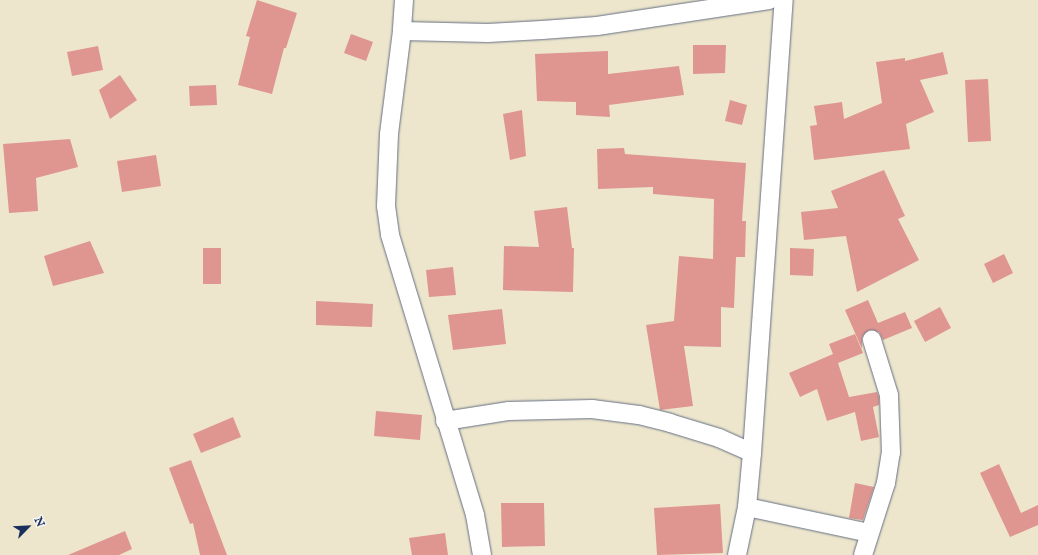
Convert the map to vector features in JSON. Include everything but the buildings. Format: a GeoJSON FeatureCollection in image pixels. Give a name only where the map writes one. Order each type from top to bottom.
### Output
{"type":"FeatureCollection","features":[{"type":"Feature","properties":{"kind":"street"},"geometry":{"type":"LineString","coordinates":[[404,0],[402,31],[389,134],[386,206],[390,235],[475,515],[482,555]]}},
{"type":"Feature","properties":{"kind":"street"},"geometry":{"type":"LineString","coordinates":[[402,31],[488,33],[597,26],[769,0]]}},
{"type":"Feature","properties":{"kind":"street"},"geometry":{"type":"LineString","coordinates":[[737,555],[747,507],[752,453],[784,0]]}},
{"type":"Feature","properties":{"kind":"street"},"geometry":{"type":"LineString","coordinates":[[863,555],[886,483],[891,453],[892,426],[889,395],[872,340]]}},
{"type":"Feature","properties":{"kind":"street"},"geometry":{"type":"LineString","coordinates":[[446,421],[509,411],[592,409],[639,415],[690,429],[736,445],[752,453]]}},
{"type":"Feature","properties":{"kind":"street"},"geometry":{"type":"LineString","coordinates":[[747,507],[869,533]]}}]}
